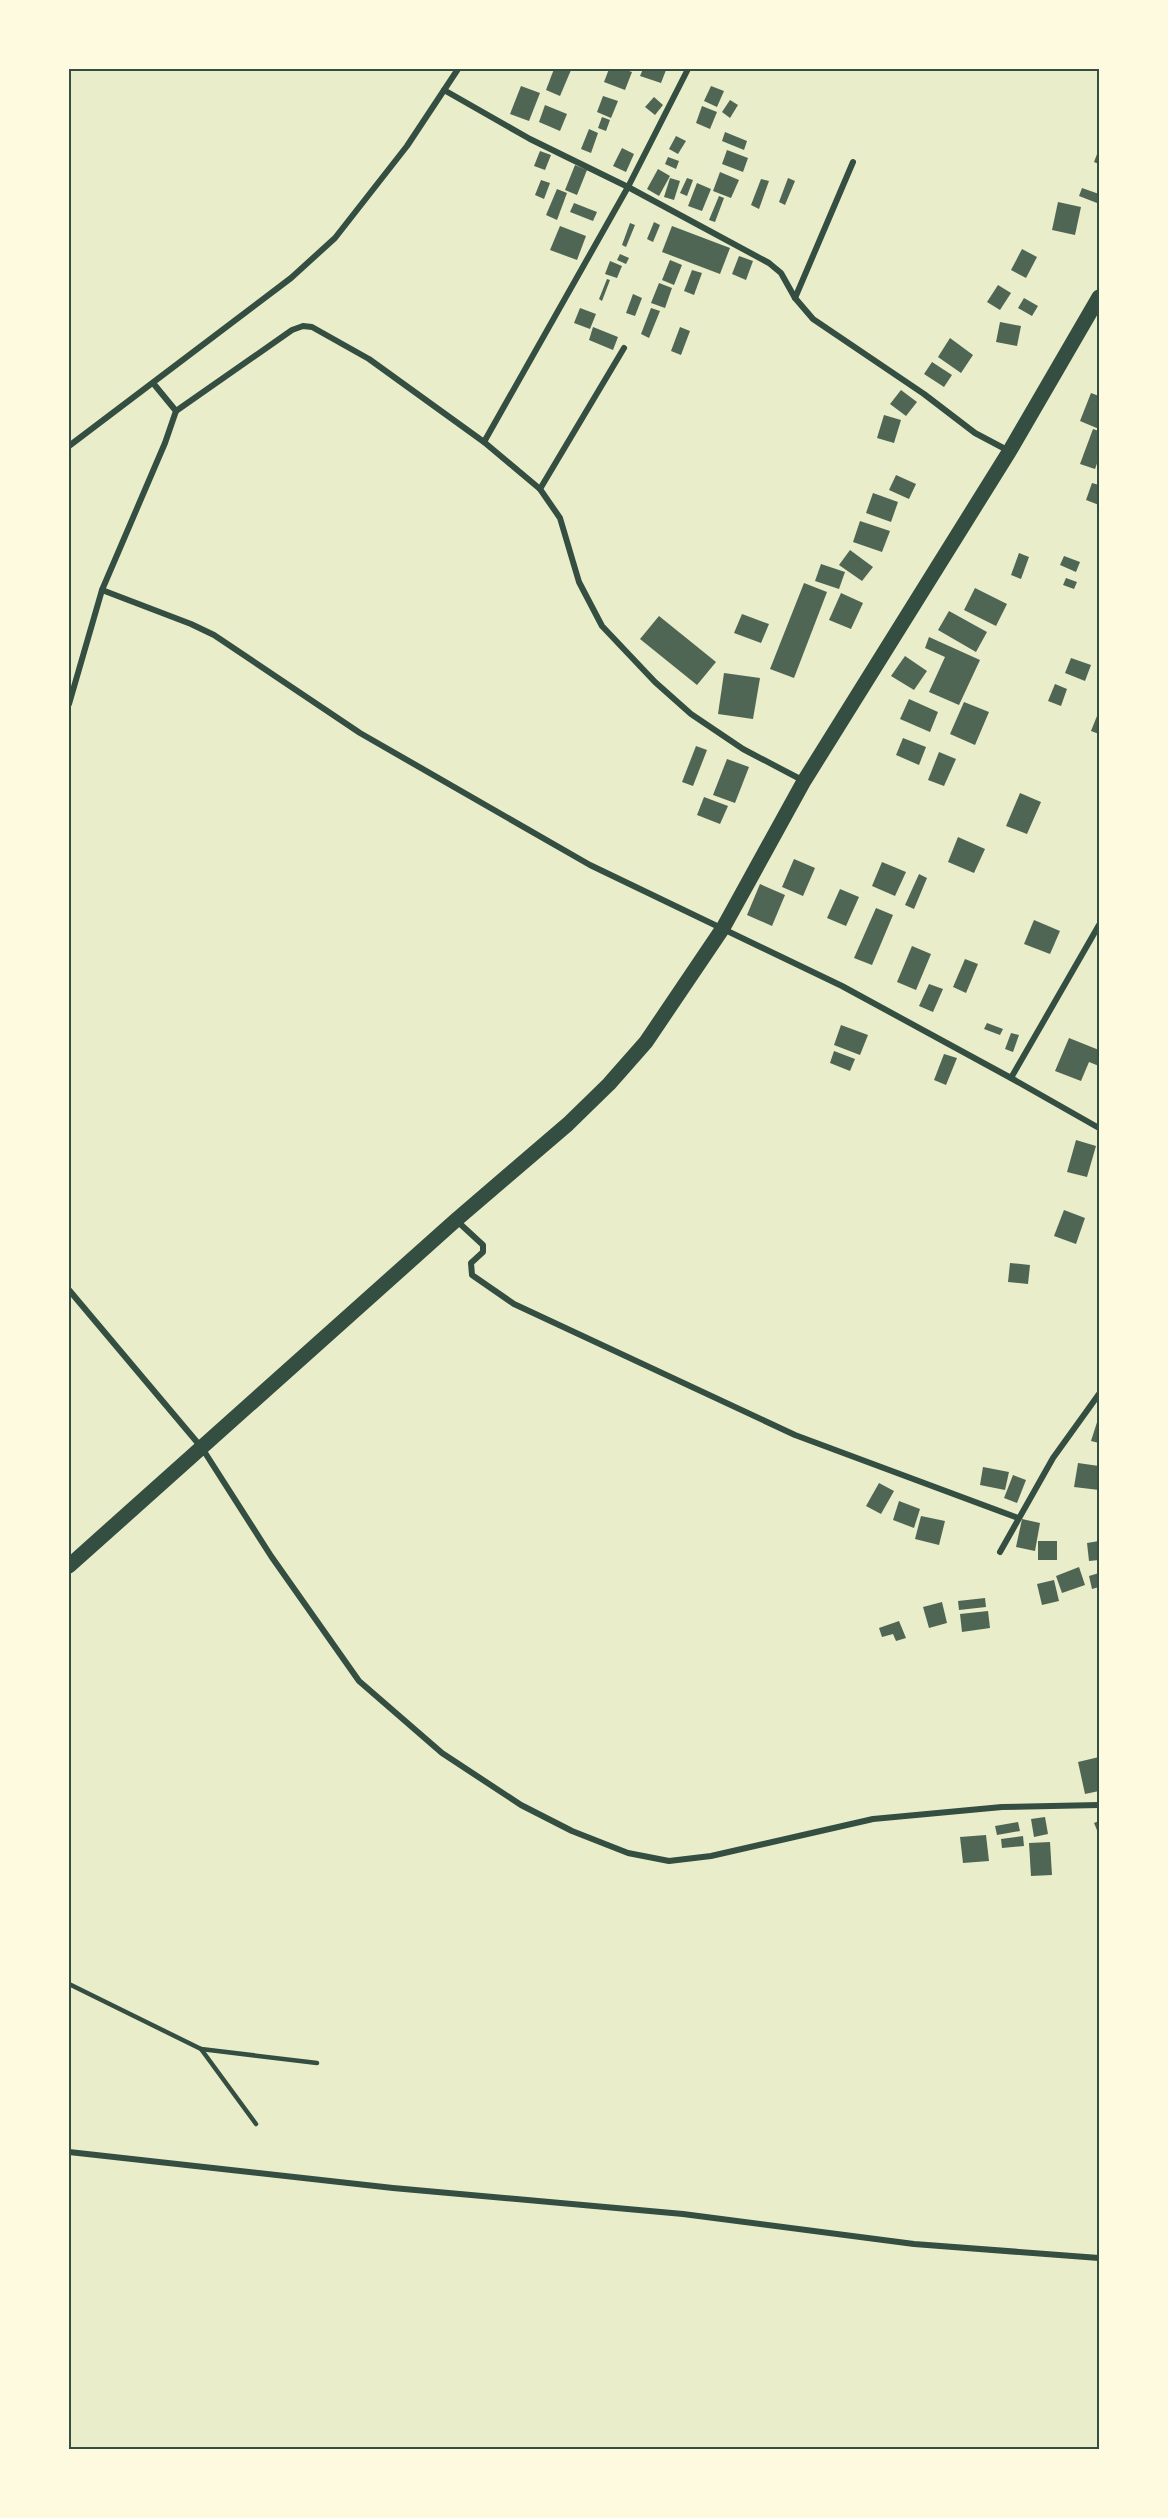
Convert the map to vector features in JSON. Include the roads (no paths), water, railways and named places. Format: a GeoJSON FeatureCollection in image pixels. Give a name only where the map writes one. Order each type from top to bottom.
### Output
{"type":"FeatureCollection","features":[{"type":"Feature","properties":{"kind":"main road"},"geometry":{"type":"LineString","coordinates":[[69,1566],[456,1220],[568,1124],[609,1084],[646,1042],[723,928],[804,781],[1010,452],[1099,297]]}},
{"type":"Feature","properties":{"kind":"street"},"geometry":{"type":"LineString","coordinates":[[69,446],[291,278],[335,238],[407,146],[458,69]]}},
{"type":"Feature","properties":{"kind":"street"},"geometry":{"type":"LineString","coordinates":[[484,442],[628,187],[688,69]]}},
{"type":"Feature","properties":{"kind":"street"},"geometry":{"type":"LineString","coordinates":[[444,90],[530,139],[628,187],[769,263],[781,273],[795,298],[813,319],[924,394],[975,433],[1010,452]]}},
{"type":"Feature","properties":{"kind":"street"},"geometry":{"type":"LineString","coordinates":[[795,298],[853,162]]}},
{"type":"Feature","properties":{"kind":"street"},"geometry":{"type":"LineString","coordinates":[[69,704],[102,590],[165,443],[176,411],[292,330],[307,326],[329,335],[369,359],[484,442],[540,489],[560,518],[579,582],[602,626],[655,682],[691,714],[743,749],[804,781]]}},
{"type":"Feature","properties":{"kind":"street"},"geometry":{"type":"LineString","coordinates":[[540,489],[624,348]]}},
{"type":"Feature","properties":{"kind":"street"},"geometry":{"type":"LineString","coordinates":[[153,383],[176,411]]}},
{"type":"Feature","properties":{"kind":"street"},"geometry":{"type":"LineString","coordinates":[[102,590],[214,635],[360,733],[591,865],[842,986],[1099,1128]]}},
{"type":"Feature","properties":{"kind":"street"},"geometry":{"type":"LineString","coordinates":[[1011,1078],[1099,925]]}},
{"type":"Feature","properties":{"kind":"street"},"geometry":{"type":"LineString","coordinates":[[456,1220],[483,1245],[483,1252],[471,1263],[472,1275],[514,1304],[795,1435],[1018,1518]]}},
{"type":"Feature","properties":{"kind":"street"},"geometry":{"type":"LineString","coordinates":[[69,1290],[202,1449],[271,1556],[359,1681],[442,1753],[521,1806],[572,1831],[628,1853],[669,1861],[711,1856],[873,1819],[1002,1807],[1099,1805]]}},
{"type":"Feature","properties":{"kind":"street"},"geometry":{"type":"LineString","coordinates":[[1000,1552],[1053,1458],[1099,1394]]}},
{"type":"Feature","properties":{"kind":"street"},"geometry":{"type":"LineString","coordinates":[[69,2152],[393,2188],[683,2214],[914,2244],[1099,2258]]}},
{"type":"Feature","properties":{"kind":"lane"},"geometry":{"type":"LineString","coordinates":[[69,1984],[201,2049],[317,2063]]}},
{"type":"Feature","properties":{"kind":"lane"},"geometry":{"type":"LineString","coordinates":[[201,2049],[256,2124]]}}]}
